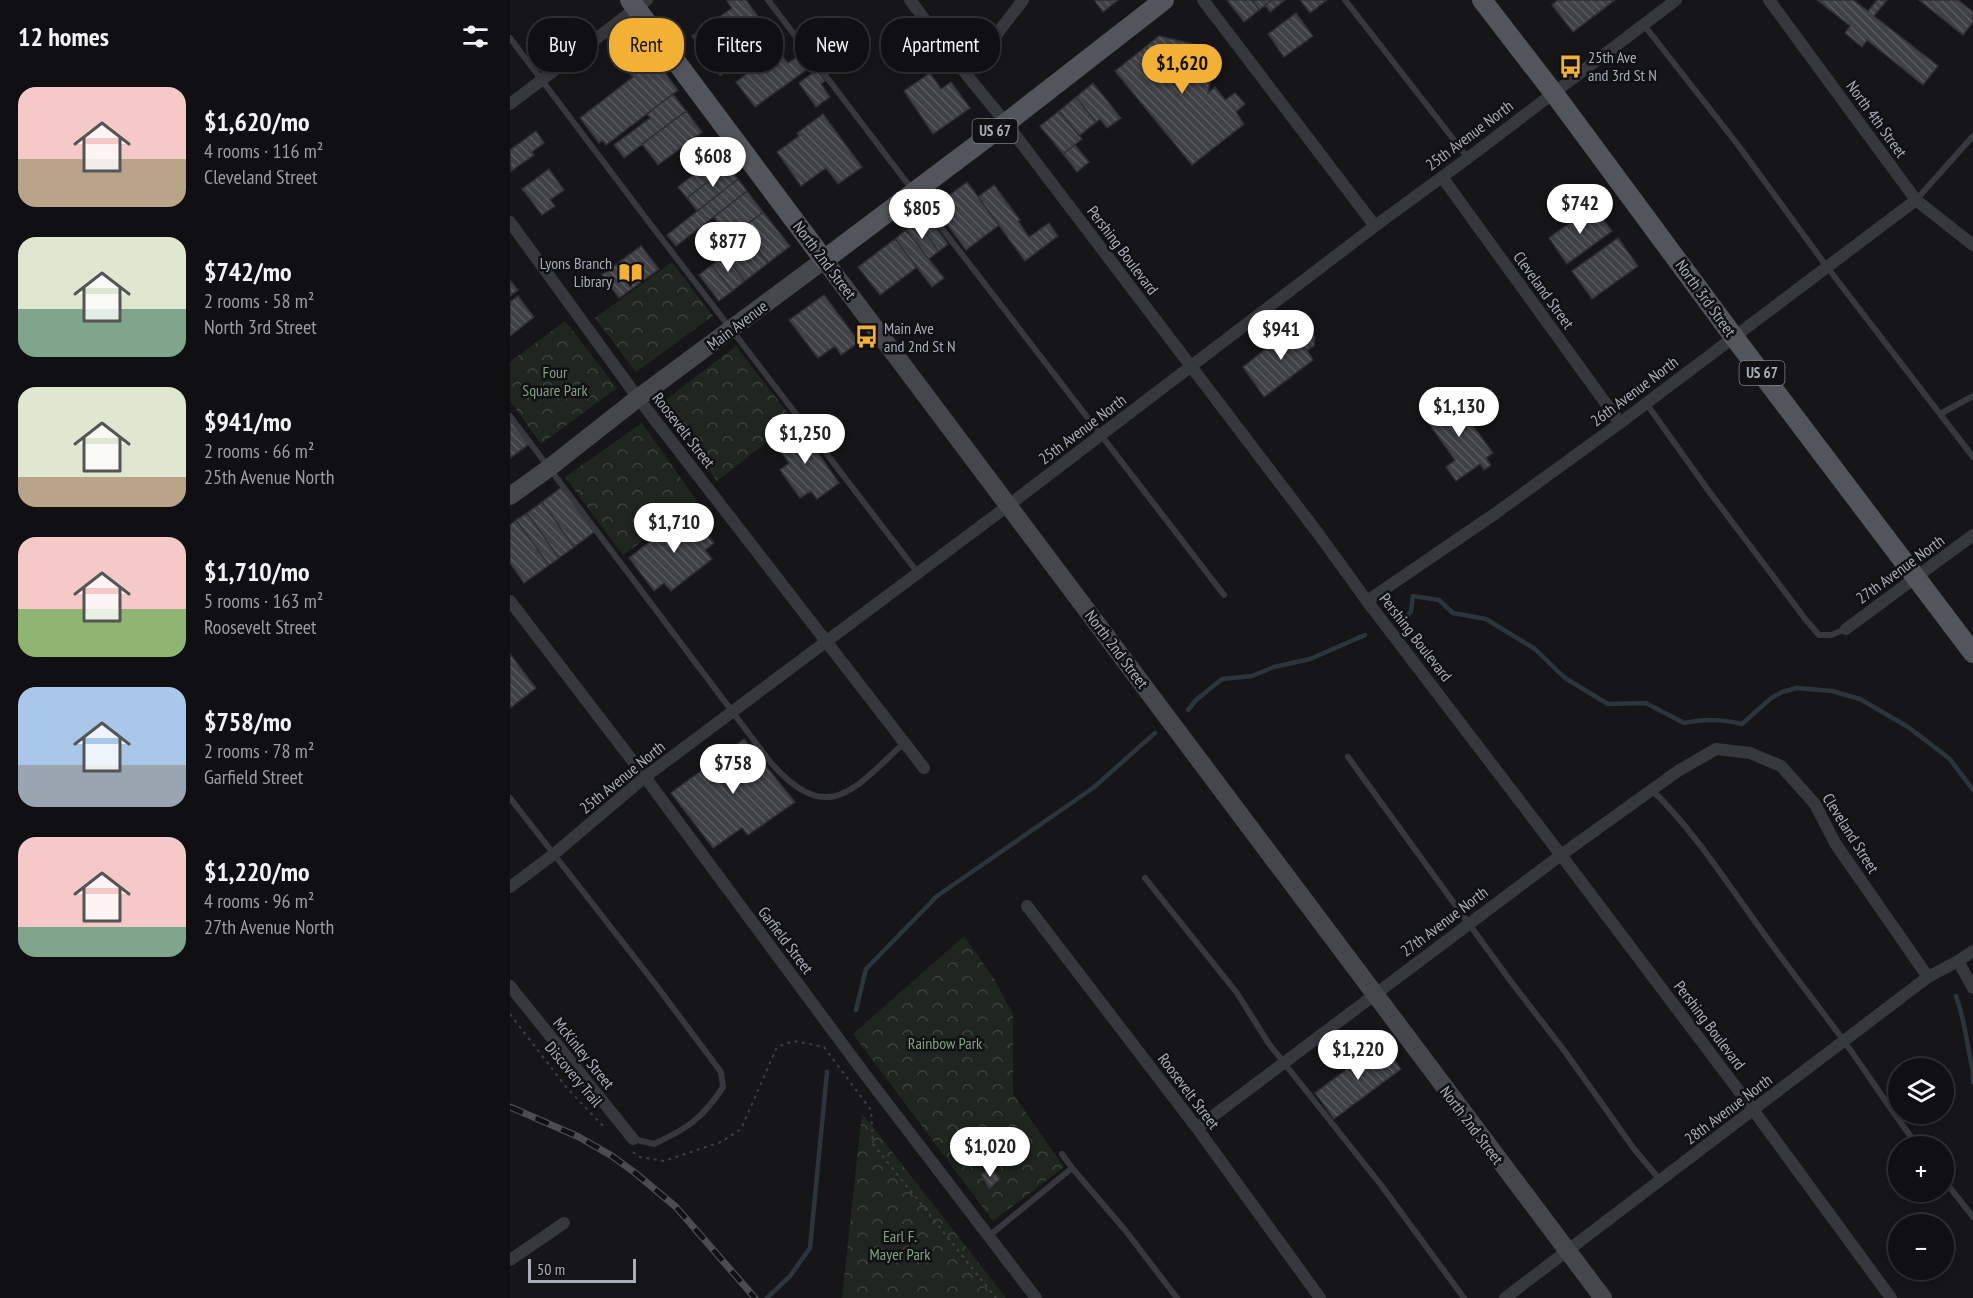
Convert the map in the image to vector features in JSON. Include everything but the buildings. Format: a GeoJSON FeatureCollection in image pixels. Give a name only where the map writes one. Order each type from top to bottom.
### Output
{"type":"FeatureCollection","features":[{"type":"Feature","properties":{"kind":"main road","name":"Main Avenue"},"geometry":{"type":"LineString","coordinates":[[824,260],[1164,0]]}},
{"type":"Feature","properties":{"kind":"main road","name":"North 3rd Street"},"geometry":{"type":"LineString","coordinates":[[1482,0],[1973,653]]}},
{"type":"Feature","properties":{"kind":"main road","name":"North 2nd Street"},"geometry":{"type":"LineString","coordinates":[[638,3],[824,260]]}},
{"type":"Feature","properties":{"kind":"street","name":"Pershing Boulevard"},"geometry":{"type":"LineString","coordinates":[[910,0],[1006,123],[1561,855],[1892,1298]]}},
{"type":"Feature","properties":{"kind":"street"},"geometry":{"type":"LineString","coordinates":[[966,74],[1023,0]]}},
{"type":"Feature","properties":{"kind":"street"},"geometry":{"type":"LineString","coordinates":[[1203,0],[1375,226]]}},
{"type":"Feature","properties":{"kind":"street","name":"25th Avenue North"},"geometry":{"type":"LineString","coordinates":[[510,887],[554,854],[645,777],[1101,436],[1676,0]]}},
{"type":"Feature","properties":{"kind":"street","name":"North 4th Street"},"geometry":{"type":"LineString","coordinates":[[1769,0],[1916,200],[1973,245]]}},
{"type":"Feature","properties":{"kind":"street"},"geometry":{"type":"LineString","coordinates":[[510,104],[638,3]]}},
{"type":"Feature","properties":{"kind":"street","name":"Cleveland Street"},"geometry":{"type":"LineString","coordinates":[[1442,177],[1620,423]]}},
{"type":"Feature","properties":{"kind":"street","name":"26th Avenue North"},"geometry":{"type":"LineString","coordinates":[[1367,601],[1496,513],[1620,423],[1916,200]]}},
{"type":"Feature","properties":{"kind":"street","name":"Roosevelt Street"},"geometry":{"type":"LineString","coordinates":[[510,222],[638,398],[924,768]]}},
{"type":"Feature","properties":{"kind":"street","name":"Main Avenue"},"geometry":{"type":"LineString","coordinates":[[510,496],[824,260]]}},
{"type":"Feature","properties":{"kind":"street","name":"North 2nd Street"},"geometry":{"type":"LineString","coordinates":[[824,260],[1603,1298]]}},
{"type":"Feature","properties":{"kind":"street","name":"27th Avenue North"},"geometry":{"type":"LineString","coordinates":[[1846,628],[1973,535]]}},
{"type":"Feature","properties":{"kind":"street","name":"Garfield Street"},"geometry":{"type":"LineString","coordinates":[[510,602],[645,777],[857,1064],[1036,1298]]}},
{"type":"Feature","properties":{"kind":"street","name":"Cleveland Street"},"geometry":{"type":"LineString","coordinates":[[1716,749],[1750,753],[1781,766],[1815,804],[1835,843],[1928,977]]}},
{"type":"Feature","properties":{"kind":"street","name":"27th Avenue North"},"geometry":{"type":"LineString","coordinates":[[1197,1128],[1561,855],[1678,771],[1716,749]]}},
{"type":"Feature","properties":{"kind":"street","name":"Roosevelt Street"},"geometry":{"type":"LineString","coordinates":[[1028,906],[1197,1128],[1320,1298]]}},
{"type":"Feature","properties":{"kind":"street","name":"28th Avenue North"},"geometry":{"type":"LineString","coordinates":[[1505,1298],[1928,977],[1973,951]]}},
{"type":"Feature","properties":{"kind":"street"},"geometry":{"type":"LineString","coordinates":[[1958,961],[1973,988]]}},
{"type":"Feature","properties":{"kind":"street","name":"McKinley Street"},"geometry":{"type":"LineString","coordinates":[[510,986],[632,1145]]}},
{"type":"Feature","properties":{"kind":"street"},"geometry":{"type":"LineString","coordinates":[[510,1260],[564,1223]]}},
{"type":"Feature","properties":{"kind":"lane"},"geometry":{"type":"LineString","coordinates":[[768,0],[1224,595]]}},
{"type":"Feature","properties":{"kind":"lane"},"geometry":{"type":"LineString","coordinates":[[1345,0],[1468,158]]}},
{"type":"Feature","properties":{"kind":"lane"},"geometry":{"type":"LineString","coordinates":[[1643,24],[1757,170],[1827,267],[1973,457]]}},
{"type":"Feature","properties":{"kind":"lane"},"geometry":{"type":"LineString","coordinates":[[510,38],[918,573]]}},
{"type":"Feature","properties":{"kind":"lane"},"geometry":{"type":"LineString","coordinates":[[1916,200],[1973,136]]}},
{"type":"Feature","properties":{"kind":"lane"},"geometry":{"type":"LineString","coordinates":[[1940,414],[1973,396]]}},
{"type":"Feature","properties":{"kind":"lane"},"geometry":{"type":"LineString","coordinates":[[1646,403],[1715,500],[1806,620],[1819,634],[1831,635],[1846,628]]}},
{"type":"Feature","properties":{"kind":"lane"},"geometry":{"type":"LineString","coordinates":[[510,416],[771,763],[789,783],[819,798],[845,794],[876,770],[904,743]]}},
{"type":"Feature","properties":{"kind":"lane"},"geometry":{"type":"LineString","coordinates":[[1348,756],[1634,1149],[1661,1181]]}},
{"type":"Feature","properties":{"kind":"lane"},"geometry":{"type":"LineString","coordinates":[[1651,790],[1673,811],[1697,840],[1910,1136]]}},
{"type":"Feature","properties":{"kind":"lane"},"geometry":{"type":"LineString","coordinates":[[510,798],[721,1072],[723,1087],[710,1107],[693,1123],[654,1144],[632,1145]]}},
{"type":"Feature","properties":{"kind":"lane"},"geometry":{"type":"LineString","coordinates":[[1144,878],[1237,993],[1269,1044],[1387,1194],[1464,1298]]}},
{"type":"Feature","properties":{"kind":"lane"},"geometry":{"type":"LineString","coordinates":[[1062,1154],[1125,1230],[1177,1298]]}},
{"type":"Feature","properties":{"kind":"lane"},"geometry":{"type":"LineString","coordinates":[[988,1236],[1072,1168]]}},
{"type":"Feature","properties":{"kind":"lane"},"geometry":{"type":"LineString","coordinates":[[1954,1193],[1973,1218]]}},
{"type":"Feature","properties":{"kind":"path","name":"Discovery Trail"},"geometry":{"type":"LineString","coordinates":[[510,1014],[566,1087],[607,1129]]}},
{"type":"Feature","properties":{"kind":"path"},"geometry":{"type":"LineString","coordinates":[[632,1145],[640,1157],[664,1161],[721,1142],[741,1129],[777,1047],[794,1041],[824,1047],[871,1110],[873,1144],[996,1298]]}},
{"type":"Feature","properties":{"kind":"green space","name":"Four Square Park"},"geometry":{"type":"Polygon","coordinates":[[[672,262],[713,316],[636,372],[595,318],[672,262]]]}},
{"type":"Feature","properties":{"kind":"green space","name":"Four Square Park"},"geometry":{"type":"Polygon","coordinates":[[[565,321],[617,388],[541,444],[510,401],[510,362],[565,321]]]}},
{"type":"Feature","properties":{"kind":"green space"},"geometry":{"type":"Polygon","coordinates":[[[736,346],[794,421],[717,481],[660,404],[736,346]]]}},
{"type":"Feature","properties":{"kind":"green space"},"geometry":{"type":"Polygon","coordinates":[[[642,423],[697,501],[623,555],[565,477],[642,423]]]}},
{"type":"Feature","properties":{"kind":"green space","name":"Rainbow Park"},"geometry":{"type":"Polygon","coordinates":[[[964,936],[993,977],[1013,1014],[1013,1094],[1064,1167],[993,1221],[853,1034],[964,936]]]}},
{"type":"Feature","properties":{"kind":"green space","name":"Earl F. Mayer Park"},"geometry":{"type":"Polygon","coordinates":[[[862,1113],[1006,1298],[842,1298],[862,1113]]]}},
{"type":"Feature","properties":{"kind":"waterway"},"geometry":{"type":"LineString","coordinates":[[1403,622],[1411,611],[1413,596],[1439,600],[1453,613],[1486,619],[1535,649],[1565,678],[1608,704],[1646,703],[1684,723],[1713,720],[1742,724],[1770,699],[1782,692],[1797,688],[1832,691],[1860,699],[1908,727],[1950,759],[1973,790]]}},
{"type":"Feature","properties":{"kind":"waterway"},"geometry":{"type":"LineString","coordinates":[[1188,710],[1196,700],[1222,679],[1252,676],[1274,667],[1310,659],[1365,635]]}},
{"type":"Feature","properties":{"kind":"waterway"},"geometry":{"type":"LineString","coordinates":[[856,1010],[866,969],[937,896],[1093,788],[1155,733]]}},
{"type":"Feature","properties":{"kind":"waterway"},"geometry":{"type":"LineString","coordinates":[[1956,996],[1973,1071]]}},
{"type":"Feature","properties":{"kind":"waterway"},"geometry":{"type":"LineString","coordinates":[[767,1298],[790,1276],[810,1248],[827,1072]]}},
{"type":"Feature","properties":{"kind":"waterway"},"geometry":{"type":"LineString","coordinates":[[1973,1072],[1973,1082]]}},
{"type":"Feature","properties":{"kind":"railway"},"geometry":{"type":"LineString","coordinates":[[510,1107],[579,1137],[634,1172],[676,1207],[755,1298]]}},
{"type":"Feature","properties":{"kind":"place","name":"25th Ave and 3rd St N"},"geometry":{"type":"Point","coordinates":[1570,66]}},
{"type":"Feature","properties":{"kind":"place","name":"Lyons Branch Library"},"geometry":{"type":"Point","coordinates":[630,272]}},
{"type":"Feature","properties":{"kind":"place","name":"Main Ave and 2nd St N"},"geometry":{"type":"Point","coordinates":[866,337]}}]}
